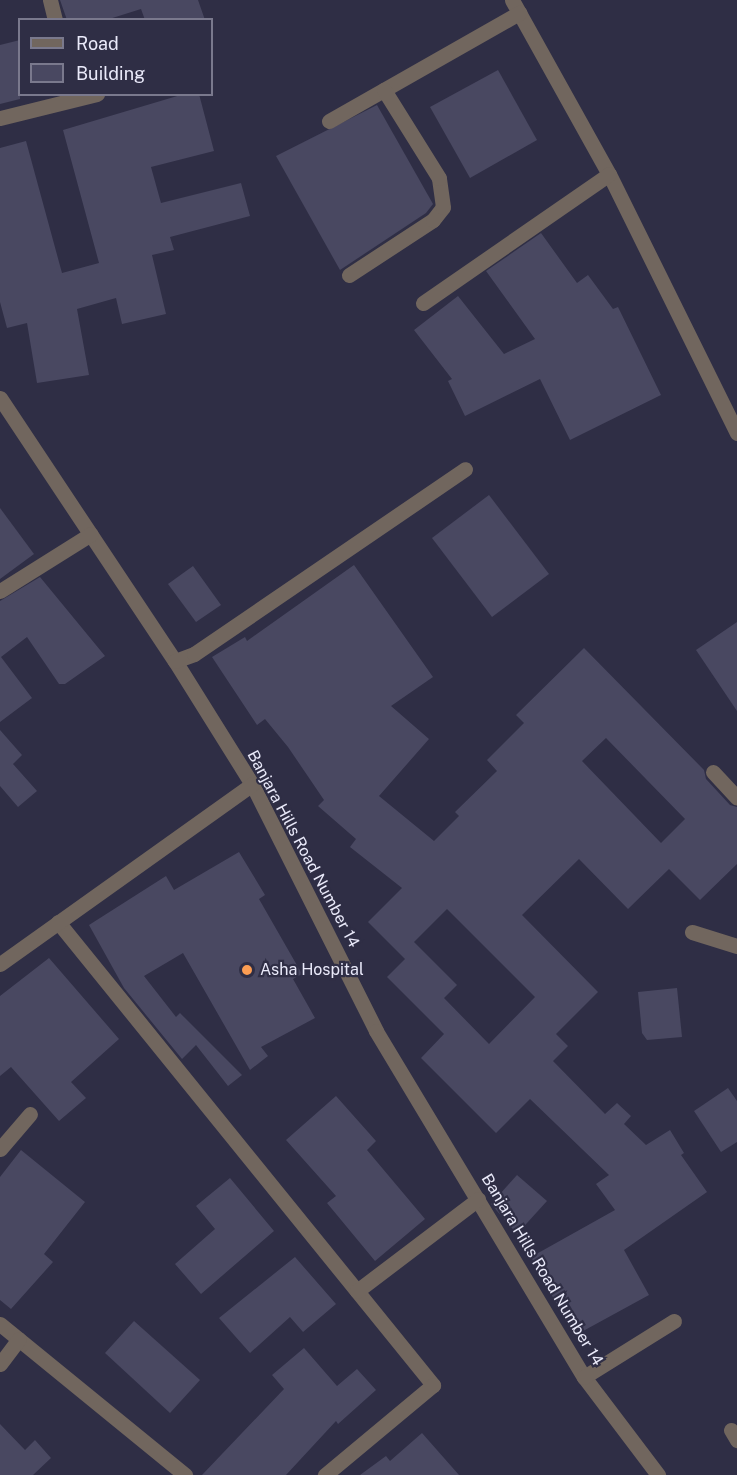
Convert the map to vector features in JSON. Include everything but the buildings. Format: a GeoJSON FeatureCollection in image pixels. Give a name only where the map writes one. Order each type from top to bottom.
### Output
{"type":"FeatureCollection","features":[{"type":"Feature","properties":{"kind":"street"},"geometry":{"type":"LineString","coordinates":[[50,0],[54,18]]}},
{"type":"Feature","properties":{"kind":"street"},"geometry":{"type":"LineString","coordinates":[[329,121],[384,90],[516,6],[609,174],[737,433]]}},
{"type":"Feature","properties":{"kind":"street"},"geometry":{"type":"LineString","coordinates":[[348,275],[433,220],[443,207],[439,178],[384,90]]}},
{"type":"Feature","properties":{"kind":"street"},"geometry":{"type":"LineString","coordinates":[[0,118],[90,96]]}},
{"type":"Feature","properties":{"kind":"street"},"geometry":{"type":"LineString","coordinates":[[423,303],[609,174]]}},
{"type":"Feature","properties":{"kind":"street","name":"Banjara Hills Road Number 14"},"geometry":{"type":"LineString","coordinates":[[0,398],[175,661],[252,784],[376,1031],[584,1377],[652,1473]]}},
{"type":"Feature","properties":{"kind":"street"},"geometry":{"type":"LineString","coordinates":[[175,661],[194,654],[465,470]]}},
{"type":"Feature","properties":{"kind":"street"},"geometry":{"type":"LineString","coordinates":[[0,591],[91,534]]}},
{"type":"Feature","properties":{"kind":"street"},"geometry":{"type":"LineString","coordinates":[[713,772],[737,798]]}},
{"type":"Feature","properties":{"kind":"street"},"geometry":{"type":"LineString","coordinates":[[0,964],[252,784]]}},
{"type":"Feature","properties":{"kind":"street"},"geometry":{"type":"LineString","coordinates":[[58,922],[432,1385],[325,1475]]}},
{"type":"Feature","properties":{"kind":"street"},"geometry":{"type":"LineString","coordinates":[[692,932],[737,946]]}},
{"type":"Feature","properties":{"kind":"street"},"geometry":{"type":"LineString","coordinates":[[0,1149],[30,1114]]}},
{"type":"Feature","properties":{"kind":"street"},"geometry":{"type":"LineString","coordinates":[[357,1291],[478,1199]]}},
{"type":"Feature","properties":{"kind":"street"},"geometry":{"type":"LineString","coordinates":[[584,1377],[674,1321]]}},
{"type":"Feature","properties":{"kind":"street"},"geometry":{"type":"LineString","coordinates":[[0,1324],[185,1475]]}},
{"type":"Feature","properties":{"kind":"street"},"geometry":{"type":"LineString","coordinates":[[0,1364],[19,1339]]}},
{"type":"Feature","properties":{"kind":"place","name":"Asha Hospital"},"geometry":{"type":"Point","coordinates":[247,970]}}]}
